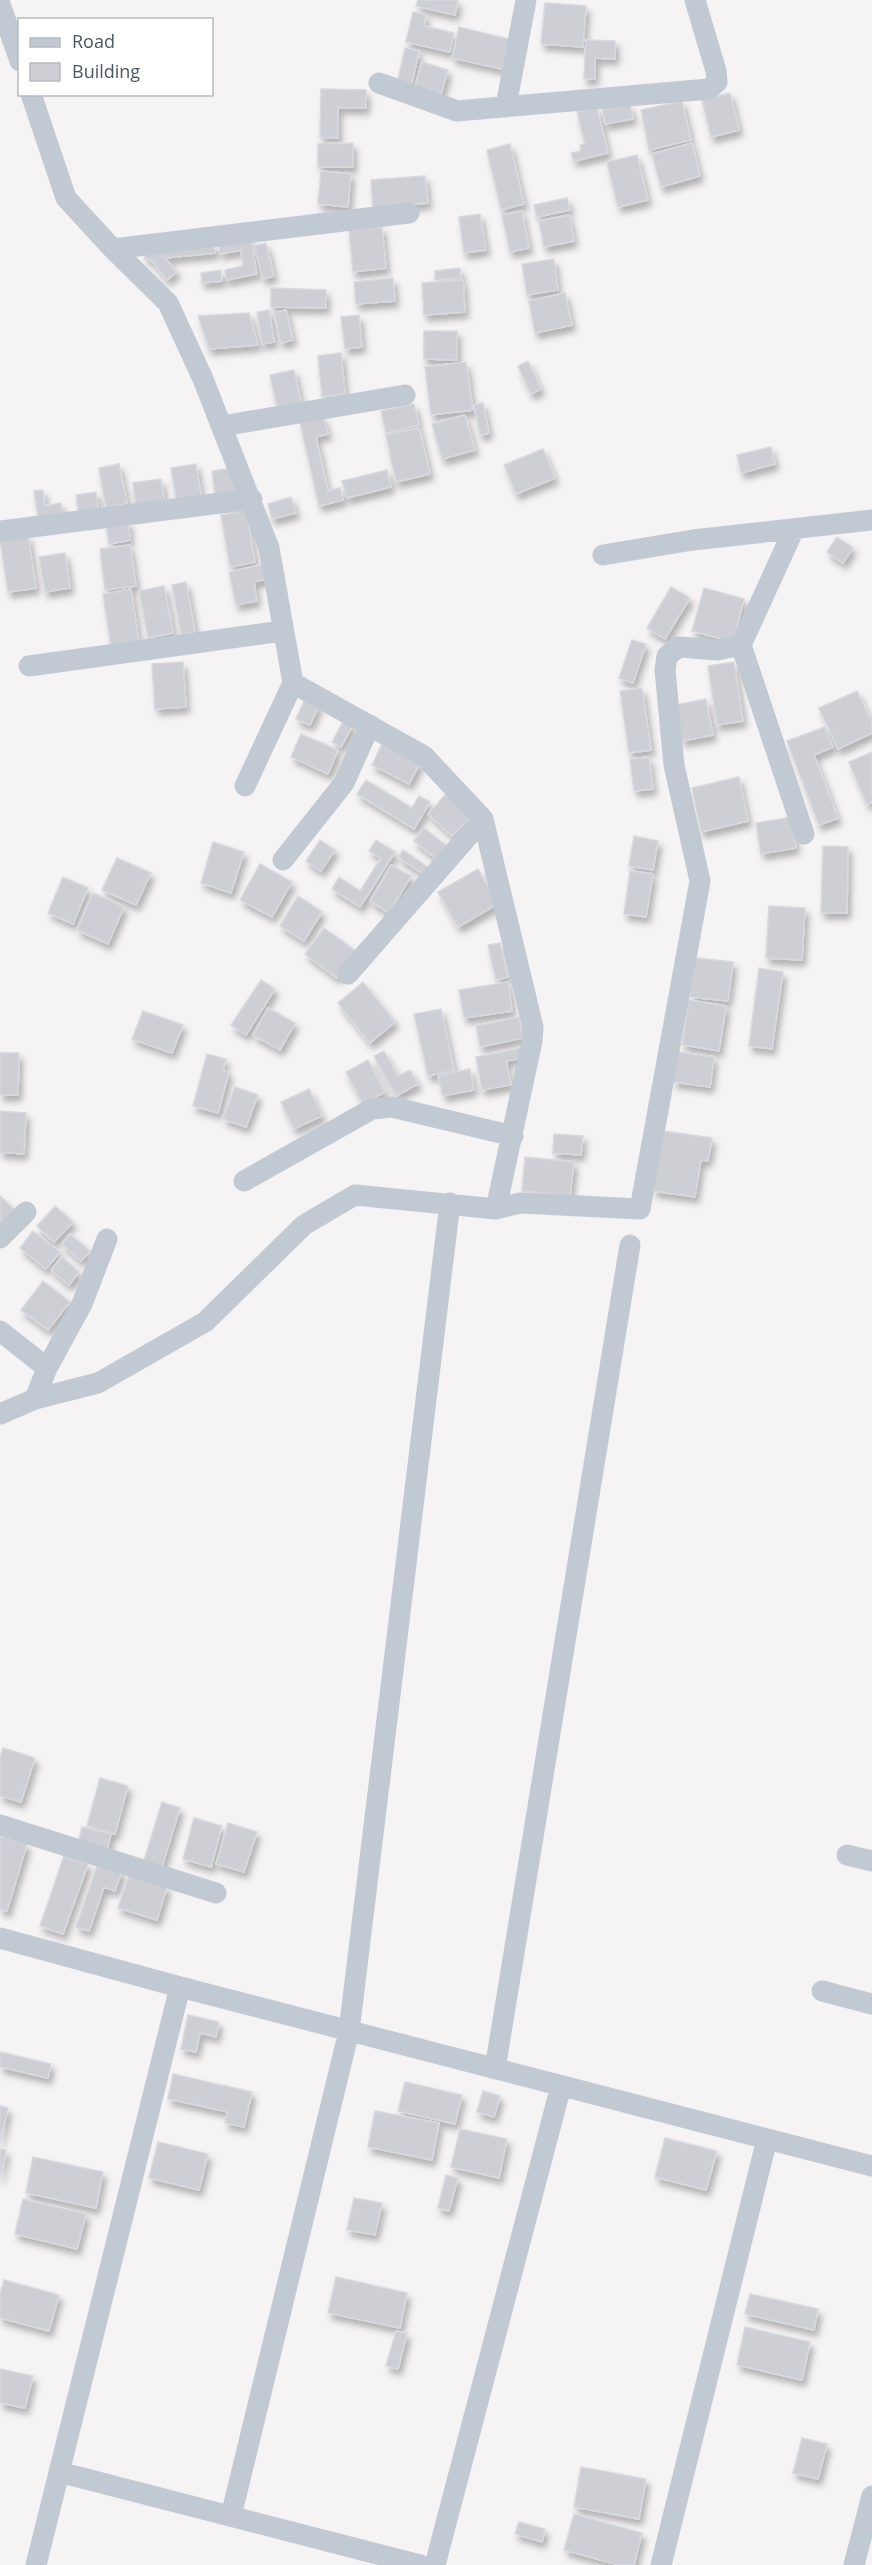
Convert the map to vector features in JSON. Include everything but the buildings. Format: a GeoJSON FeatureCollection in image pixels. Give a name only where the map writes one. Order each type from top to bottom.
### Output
{"type":"FeatureCollection","features":[{"type":"Feature","properties":{"kind":"street"},"geometry":{"type":"LineString","coordinates":[[506,106],[526,0]]}},
{"type":"Feature","properties":{"kind":"street"},"geometry":{"type":"LineString","coordinates":[[379,83],[457,111],[709,89],[717,82],[716,71],[695,0]]}},
{"type":"Feature","properties":{"kind":"street"},"geometry":{"type":"LineString","coordinates":[[0,4],[18,55]]}},
{"type":"Feature","properties":{"kind":"street"},"geometry":{"type":"LineString","coordinates":[[32,96],[66,198],[113,249],[168,303],[222,426],[252,500],[268,548],[293,683],[245,786]]}},
{"type":"Feature","properties":{"kind":"street"},"geometry":{"type":"LineString","coordinates":[[113,249],[409,213]]}},
{"type":"Feature","properties":{"kind":"street"},"geometry":{"type":"LineString","coordinates":[[222,426],[405,395]]}},
{"type":"Feature","properties":{"kind":"street"},"geometry":{"type":"LineString","coordinates":[[0,531],[252,500]]}},
{"type":"Feature","properties":{"kind":"street"},"geometry":{"type":"LineString","coordinates":[[603,555],[693,540],[872,520]]}},
{"type":"Feature","properties":{"kind":"street"},"geometry":{"type":"LineString","coordinates":[[794,529],[741,645],[804,834]]}},
{"type":"Feature","properties":{"kind":"street"},"geometry":{"type":"LineString","coordinates":[[29,666],[282,631]]}},
{"type":"Feature","properties":{"kind":"street"},"geometry":{"type":"LineString","coordinates":[[0,1414],[35,1399],[98,1383],[205,1322],[304,1225],[355,1195],[496,1209],[520,1203],[640,1209],[700,881],[674,765],[665,670],[667,656],[679,647],[717,650],[741,645]]}},
{"type":"Feature","properties":{"kind":"street"},"geometry":{"type":"LineString","coordinates":[[293,683],[424,756],[483,819],[533,1027],[513,1136],[496,1209]]}},
{"type":"Feature","properties":{"kind":"street"},"geometry":{"type":"LineString","coordinates":[[283,860],[344,783],[370,725]]}},
{"type":"Feature","properties":{"kind":"street"},"geometry":{"type":"LineString","coordinates":[[348,974],[483,819]]}},
{"type":"Feature","properties":{"kind":"street"},"geometry":{"type":"LineString","coordinates":[[244,1181],[372,1109],[392,1107],[513,1136]]}},
{"type":"Feature","properties":{"kind":"street"},"geometry":{"type":"LineString","coordinates":[[231,2516],[349,2031],[450,1203]]}},
{"type":"Feature","properties":{"kind":"street"},"geometry":{"type":"LineString","coordinates":[[0,1238],[26,1212]]}},
{"type":"Feature","properties":{"kind":"street"},"geometry":{"type":"LineString","coordinates":[[35,1399],[47,1368],[82,1304],[107,1239]]}},
{"type":"Feature","properties":{"kind":"street"},"geometry":{"type":"LineString","coordinates":[[495,2069],[630,1245]]}},
{"type":"Feature","properties":{"kind":"street"},"geometry":{"type":"LineString","coordinates":[[0,1331],[47,1368]]}},
{"type":"Feature","properties":{"kind":"street"},"geometry":{"type":"LineString","coordinates":[[0,1825],[216,1893]]}},
{"type":"Feature","properties":{"kind":"street"},"geometry":{"type":"LineString","coordinates":[[847,1855],[872,1861]]}},
{"type":"Feature","properties":{"kind":"street"},"geometry":{"type":"LineString","coordinates":[[0,1938],[180,1987],[872,2166]]}},
{"type":"Feature","properties":{"kind":"street"},"geometry":{"type":"LineString","coordinates":[[36,2565],[180,1987]]}},
{"type":"Feature","properties":{"kind":"street"},"geometry":{"type":"LineString","coordinates":[[822,1991],[872,2004]]}},
{"type":"Feature","properties":{"kind":"street"},"geometry":{"type":"LineString","coordinates":[[435,2565],[561,2086]]}},
{"type":"Feature","properties":{"kind":"street"},"geometry":{"type":"LineString","coordinates":[[662,2565],[767,2139]]}},
{"type":"Feature","properties":{"kind":"street"},"geometry":{"type":"LineString","coordinates":[[59,2472],[420,2565]]}},
{"type":"Feature","properties":{"kind":"street"},"geometry":{"type":"LineString","coordinates":[[854,2565],[872,2496]]}}]}
